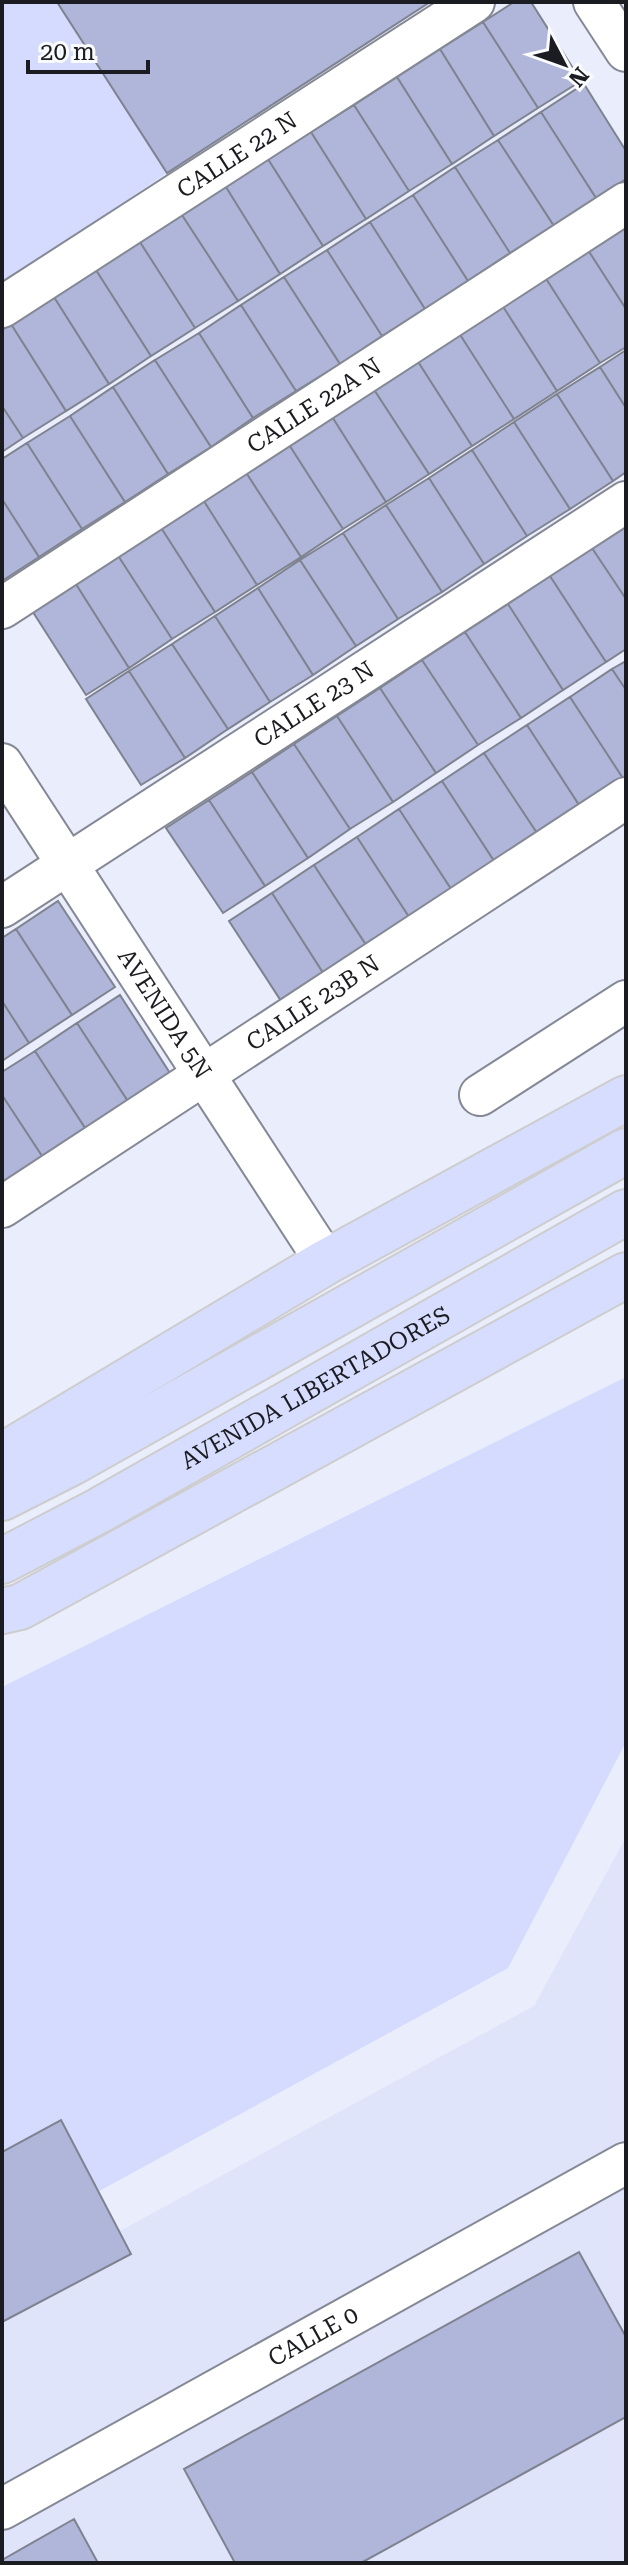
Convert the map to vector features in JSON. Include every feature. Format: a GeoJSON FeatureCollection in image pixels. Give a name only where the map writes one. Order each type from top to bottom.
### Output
{"type":"FeatureCollection","features":[{"type":"Feature","properties":{"kind":"main road"},"geometry":{"type":"LineString","coordinates":[[2,1456],[326,1262],[626,1098]]}},
{"type":"Feature","properties":{"kind":"main road"},"geometry":{"type":"LineString","coordinates":[[2,1498],[71,1463],[626,1151]]}},
{"type":"Feature","properties":{"kind":"main road","name":"AVENIDA LIBERTADORES"},"geometry":{"type":"LineString","coordinates":[[2,1561],[100,1510],[626,1212]]}},
{"type":"Feature","properties":{"kind":"main road"},"geometry":{"type":"LineString","coordinates":[[2,1611],[20,1607],[626,1275]]}},
{"type":"Feature","properties":{"kind":"street","name":"CALLE 22 N"},"geometry":{"type":"LineString","coordinates":[[2,307],[474,2]]}},
{"type":"Feature","properties":{"kind":"street"},"geometry":{"type":"LineString","coordinates":[[594,2],[626,51]]}},
{"type":"Feature","properties":{"kind":"street","name":"CALLE 22A N"},"geometry":{"type":"LineString","coordinates":[[2,608],[626,203]]}},
{"type":"Feature","properties":{"kind":"street","name":"CALLE 23 N"},"geometry":{"type":"LineString","coordinates":[[2,907],[626,502]]}},
{"type":"Feature","properties":{"kind":"street","name":"AVENIDA 5N"},"geometry":{"type":"LineString","coordinates":[[2,764],[326,1262]]}},
{"type":"Feature","properties":{"kind":"street","name":"CALLE 23B N"},"geometry":{"type":"LineString","coordinates":[[2,1207],[626,798]]}},
{"type":"Feature","properties":{"kind":"street"},"geometry":{"type":"LineString","coordinates":[[480,1095],[626,1001]]}},
{"type":"Feature","properties":{"kind":"street","name":"CALLE 0"},"geometry":{"type":"LineString","coordinates":[[2,2509],[626,2163]]}},
{"type":"Feature","properties":{"kind":"shaded area"},"geometry":{"type":"Polygon","coordinates":[[[2,2],[57,2],[167,173],[2,284],[2,2]]]}},
{"type":"Feature","properties":{"kind":"shaded area"},"geometry":{"type":"Polygon","coordinates":[[[626,1377],[626,1742],[508,1968],[2,2244],[2,1687],[626,1377]]]}},
{"type":"Feature","properties":{"kind":"shaded area"},"geometry":{"type":"Polygon","coordinates":[[[626,1837],[626,2563],[2,2563],[2,2295],[534,2006],[626,1837]]]}},
{"type":"Feature","properties":{"kind":"building"},"geometry":{"type":"Polygon","coordinates":[[[57,2],[430,2],[167,173],[57,2]]]}},
{"type":"Feature","properties":{"kind":"building"},"geometry":{"type":"Polygon","coordinates":[[[514,2],[531,2],[581,81],[538,108],[483,22],[514,2]]]}},
{"type":"Feature","properties":{"kind":"building"},"geometry":{"type":"Polygon","coordinates":[[[483,22],[538,108],[494,136],[440,49],[483,22]]]}},
{"type":"Feature","properties":{"kind":"building"},"geometry":{"type":"Polygon","coordinates":[[[440,49],[494,136],[452,164],[397,77],[440,49]]]}},
{"type":"Feature","properties":{"kind":"building"},"geometry":{"type":"Polygon","coordinates":[[[397,77],[452,164],[409,191],[354,105],[397,77]]]}},
{"type":"Feature","properties":{"kind":"building"},"geometry":{"type":"Polygon","coordinates":[[[584,84],[626,151],[626,179],[596,198],[541,112],[584,84]]]}},
{"type":"Feature","properties":{"kind":"building"},"geometry":{"type":"Polygon","coordinates":[[[354,105],[409,191],[366,219],[311,132],[354,105]]]}},
{"type":"Feature","properties":{"kind":"building"},"geometry":{"type":"Polygon","coordinates":[[[541,112],[596,198],[554,226],[498,140],[541,112]]]}},
{"type":"Feature","properties":{"kind":"building"},"geometry":{"type":"Polygon","coordinates":[[[311,132],[366,219],[323,246],[268,159],[311,132]]]}},
{"type":"Feature","properties":{"kind":"building"},"geometry":{"type":"Polygon","coordinates":[[[498,140],[554,226],[510,253],[455,167],[498,140]]]}},
{"type":"Feature","properties":{"kind":"building"},"geometry":{"type":"Polygon","coordinates":[[[268,159],[323,246],[280,274],[226,187],[268,159]]]}},
{"type":"Feature","properties":{"kind":"building"},"geometry":{"type":"Polygon","coordinates":[[[455,167],[510,253],[468,281],[413,195],[455,167]]]}},
{"type":"Feature","properties":{"kind":"building"},"geometry":{"type":"Polygon","coordinates":[[[226,187],[280,274],[238,301],[182,215],[226,187]]]}},
{"type":"Feature","properties":{"kind":"building"},"geometry":{"type":"Polygon","coordinates":[[[413,195],[468,281],[425,309],[370,222],[413,195]]]}},
{"type":"Feature","properties":{"kind":"building"},"geometry":{"type":"Polygon","coordinates":[[[182,215],[238,301],[195,328],[140,242],[182,215]]]}},
{"type":"Feature","properties":{"kind":"building"},"geometry":{"type":"Polygon","coordinates":[[[370,222],[425,309],[382,336],[327,250],[370,222]]]}},
{"type":"Feature","properties":{"kind":"building"},"geometry":{"type":"Polygon","coordinates":[[[626,225],[626,309],[588,250],[626,225]]]}},
{"type":"Feature","properties":{"kind":"building"},"geometry":{"type":"Polygon","coordinates":[[[140,242],[195,328],[151,356],[96,270],[140,242]]]}},
{"type":"Feature","properties":{"kind":"building"},"geometry":{"type":"Polygon","coordinates":[[[327,250],[382,336],[340,364],[284,277],[327,250]]]}},
{"type":"Feature","properties":{"kind":"building"},"geometry":{"type":"Polygon","coordinates":[[[588,250],[626,309],[626,347],[600,363],[545,277],[588,250]]]}},
{"type":"Feature","properties":{"kind":"building"},"geometry":{"type":"Polygon","coordinates":[[[96,270],[151,356],[109,384],[54,297],[96,270]]]}},
{"type":"Feature","properties":{"kind":"building"},"geometry":{"type":"Polygon","coordinates":[[[284,277],[340,364],[296,391],[241,305],[284,277]]]}},
{"type":"Feature","properties":{"kind":"building"},"geometry":{"type":"Polygon","coordinates":[[[545,277],[600,363],[557,391],[502,305],[545,277]]]}},
{"type":"Feature","properties":{"kind":"building"},"geometry":{"type":"Polygon","coordinates":[[[54,297],[109,384],[66,411],[11,324],[54,297]]]}},
{"type":"Feature","properties":{"kind":"building"},"geometry":{"type":"Polygon","coordinates":[[[241,305],[296,391],[253,418],[199,333],[241,305]]]}},
{"type":"Feature","properties":{"kind":"building"},"geometry":{"type":"Polygon","coordinates":[[[502,305],[557,391],[514,419],[459,333],[502,305]]]}},
{"type":"Feature","properties":{"kind":"building"},"geometry":{"type":"Polygon","coordinates":[[[11,324],[66,411],[23,438],[2,406],[2,330],[11,324]]]}},
{"type":"Feature","properties":{"kind":"building"},"geometry":{"type":"Polygon","coordinates":[[[199,333],[253,418],[211,447],[155,360],[199,333]]]}},
{"type":"Feature","properties":{"kind":"building"},"geometry":{"type":"Polygon","coordinates":[[[459,333],[514,419],[472,446],[417,360],[459,333]]]}},
{"type":"Feature","properties":{"kind":"building"},"geometry":{"type":"Polygon","coordinates":[[[626,350],[626,408],[600,367],[626,350]]]}},
{"type":"Feature","properties":{"kind":"building"},"geometry":{"type":"Polygon","coordinates":[[[155,360],[211,447],[168,474],[113,387],[155,360]]]}},
{"type":"Feature","properties":{"kind":"building"},"geometry":{"type":"Polygon","coordinates":[[[417,360],[472,446],[429,474],[373,388],[417,360]]]}},
{"type":"Feature","properties":{"kind":"building"},"geometry":{"type":"Polygon","coordinates":[[[600,367],[626,408],[626,472],[613,481],[557,394],[600,367]]]}},
{"type":"Feature","properties":{"kind":"building"},"geometry":{"type":"Polygon","coordinates":[[[113,387],[168,474],[125,502],[70,416],[113,387]]]}},
{"type":"Feature","properties":{"kind":"building"},"geometry":{"type":"Polygon","coordinates":[[[373,388],[429,474],[386,502],[331,415],[373,388]]]}},
{"type":"Feature","properties":{"kind":"building"},"geometry":{"type":"Polygon","coordinates":[[[557,394],[613,481],[570,509],[514,422],[557,394]]]}},
{"type":"Feature","properties":{"kind":"building"},"geometry":{"type":"Polygon","coordinates":[[[2,406],[23,438],[2,452],[2,406]]]}},
{"type":"Feature","properties":{"kind":"building"},"geometry":{"type":"Polygon","coordinates":[[[331,415],[386,502],[343,529],[288,443],[331,415]]]}},
{"type":"Feature","properties":{"kind":"building"},"geometry":{"type":"Polygon","coordinates":[[[70,416],[125,502],[82,529],[27,443],[70,416]]]}},
{"type":"Feature","properties":{"kind":"building"},"geometry":{"type":"Polygon","coordinates":[[[514,422],[570,509],[527,536],[472,450],[514,422]]]}},
{"type":"Feature","properties":{"kind":"building"},"geometry":{"type":"Polygon","coordinates":[[[27,443],[82,529],[39,557],[2,499],[2,459],[27,443]]]}},
{"type":"Feature","properties":{"kind":"building"},"geometry":{"type":"Polygon","coordinates":[[[288,443],[343,529],[301,557],[245,471],[288,443]]]}},
{"type":"Feature","properties":{"kind":"building"},"geometry":{"type":"Polygon","coordinates":[[[472,450],[527,536],[484,564],[429,478],[472,450]]]}},
{"type":"Feature","properties":{"kind":"building"},"geometry":{"type":"Polygon","coordinates":[[[245,471],[301,557],[257,585],[202,498],[245,471]]]}},
{"type":"Feature","properties":{"kind":"building"},"geometry":{"type":"Polygon","coordinates":[[[429,478],[484,564],[442,592],[386,505],[429,478]]]}},
{"type":"Feature","properties":{"kind":"building"},"geometry":{"type":"Polygon","coordinates":[[[202,498],[257,585],[215,612],[160,526],[202,498]]]}},
{"type":"Feature","properties":{"kind":"building"},"geometry":{"type":"Polygon","coordinates":[[[2,499],[39,557],[2,581],[2,499]]]}},
{"type":"Feature","properties":{"kind":"building"},"geometry":{"type":"Polygon","coordinates":[[[386,505],[442,592],[398,619],[343,533],[386,505]]]}},
{"type":"Feature","properties":{"kind":"building"},"geometry":{"type":"Polygon","coordinates":[[[160,526],[215,612],[172,639],[117,554],[160,526]]]}},
{"type":"Feature","properties":{"kind":"building"},"geometry":{"type":"Polygon","coordinates":[[[626,526],[626,599],[592,548],[626,526]]]}},
{"type":"Feature","properties":{"kind":"building"},"geometry":{"type":"Polygon","coordinates":[[[343,533],[398,619],[356,646],[300,560],[343,533]]]}},
{"type":"Feature","properties":{"kind":"building"},"geometry":{"type":"Polygon","coordinates":[[[592,548],[626,599],[626,649],[606,662],[550,576],[592,548]]]}},
{"type":"Feature","properties":{"kind":"building"},"geometry":{"type":"Polygon","coordinates":[[[117,554],[172,639],[129,668],[74,581],[117,554]]]}},
{"type":"Feature","properties":{"kind":"building"},"geometry":{"type":"Polygon","coordinates":[[[300,560],[356,646],[313,675],[258,588],[300,560]]]}},
{"type":"Feature","properties":{"kind":"building"},"geometry":{"type":"Polygon","coordinates":[[[550,576],[606,662],[563,690],[508,604],[550,576]]]}},
{"type":"Feature","properties":{"kind":"building"},"geometry":{"type":"Polygon","coordinates":[[[74,581],[129,668],[86,695],[31,609],[74,581]]]}},
{"type":"Feature","properties":{"kind":"building"},"geometry":{"type":"Polygon","coordinates":[[[258,588],[313,675],[270,702],[215,616],[258,588]]]}},
{"type":"Feature","properties":{"kind":"building"},"geometry":{"type":"Polygon","coordinates":[[[508,604],[563,690],[521,718],[465,632],[508,604]]]}},
{"type":"Feature","properties":{"kind":"building"},"geometry":{"type":"Polygon","coordinates":[[[215,616],[270,702],[228,729],[172,644],[215,616]]]}},
{"type":"Feature","properties":{"kind":"building"},"geometry":{"type":"Polygon","coordinates":[[[465,632],[521,718],[478,745],[422,660],[465,632]]]}},
{"type":"Feature","properties":{"kind":"building"},"geometry":{"type":"Polygon","coordinates":[[[172,644],[228,729],[185,758],[129,671],[172,644]]]}},
{"type":"Feature","properties":{"kind":"building"},"geometry":{"type":"Polygon","coordinates":[[[422,660],[478,745],[436,773],[380,688],[422,660]]]}},
{"type":"Feature","properties":{"kind":"building"},"geometry":{"type":"Polygon","coordinates":[[[626,661],[626,690],[612,669],[626,661]]]}},
{"type":"Feature","properties":{"kind":"building"},"geometry":{"type":"Polygon","coordinates":[[[612,669],[626,690],[626,783],[570,697],[612,669]]]}},
{"type":"Feature","properties":{"kind":"building"},"geometry":{"type":"Polygon","coordinates":[[[129,671],[185,758],[141,785],[86,699],[129,671]]]}},
{"type":"Feature","properties":{"kind":"building"},"geometry":{"type":"Polygon","coordinates":[[[380,688],[436,773],[393,802],[337,716],[380,688]]]}},
{"type":"Feature","properties":{"kind":"building"},"geometry":{"type":"Polygon","coordinates":[[[570,697],[626,783],[583,811],[527,725],[570,697]]]}},
{"type":"Feature","properties":{"kind":"building"},"geometry":{"type":"Polygon","coordinates":[[[337,716],[393,802],[350,829],[294,744],[337,716]]]}},
{"type":"Feature","properties":{"kind":"building"},"geometry":{"type":"Polygon","coordinates":[[[527,725],[583,811],[541,839],[484,753],[527,725]]]}},
{"type":"Feature","properties":{"kind":"building"},"geometry":{"type":"Polygon","coordinates":[[[294,744],[350,829],[308,858],[252,772],[294,744]]]}},
{"type":"Feature","properties":{"kind":"building"},"geometry":{"type":"Polygon","coordinates":[[[484,753],[541,839],[498,867],[442,781],[484,753]]]}},
{"type":"Feature","properties":{"kind":"building"},"geometry":{"type":"Polygon","coordinates":[[[252,772],[308,858],[265,886],[209,800],[252,772]]]}},
{"type":"Feature","properties":{"kind":"building"},"geometry":{"type":"Polygon","coordinates":[[[442,781],[498,867],[455,895],[399,809],[442,781]]]}},
{"type":"Feature","properties":{"kind":"building"},"geometry":{"type":"Polygon","coordinates":[[[209,800],[265,886],[223,913],[166,828],[209,800]]]}},
{"type":"Feature","properties":{"kind":"building"},"geometry":{"type":"Polygon","coordinates":[[[399,809],[455,895],[413,923],[357,837],[399,809]]]}},
{"type":"Feature","properties":{"kind":"building"},"geometry":{"type":"Polygon","coordinates":[[[357,837],[413,923],[370,951],[314,865],[357,837]]]}},
{"type":"Feature","properties":{"kind":"building"},"geometry":{"type":"Polygon","coordinates":[[[314,865],[370,951],[327,979],[272,893],[314,865]]]}},
{"type":"Feature","properties":{"kind":"building"},"geometry":{"type":"Polygon","coordinates":[[[272,893],[327,979],[285,1007],[229,921],[272,893]]]}},
{"type":"Feature","properties":{"kind":"building"},"geometry":{"type":"Polygon","coordinates":[[[58,901],[115,987],[72,1015],[16,929],[58,901]]]}},
{"type":"Feature","properties":{"kind":"building"},"geometry":{"type":"Polygon","coordinates":[[[16,929],[72,1015],[29,1043],[2,1001],[2,938],[16,929]]]}},
{"type":"Feature","properties":{"kind":"building"},"geometry":{"type":"Polygon","coordinates":[[[120,995],[175,1081],[133,1109],[77,1023],[120,995]]]}},
{"type":"Feature","properties":{"kind":"building"},"geometry":{"type":"Polygon","coordinates":[[[2,1001],[29,1043],[2,1061],[2,1001]]]}},
{"type":"Feature","properties":{"kind":"building"},"geometry":{"type":"Polygon","coordinates":[[[77,1023],[133,1109],[91,1137],[35,1051],[77,1023]]]}},
{"type":"Feature","properties":{"kind":"building"},"geometry":{"type":"Polygon","coordinates":[[[35,1051],[91,1137],[48,1165],[2,1095],[2,1072],[35,1051]]]}},
{"type":"Feature","properties":{"kind":"building"},"geometry":{"type":"Polygon","coordinates":[[[2,1095],[48,1165],[2,1188],[2,1095]]]}},
{"type":"Feature","properties":{"kind":"building"},"geometry":{"type":"Polygon","coordinates":[[[61,2120],[131,2254],[2,2322],[2,2152],[61,2120]]]}},
{"type":"Feature","properties":{"kind":"building"},"geometry":{"type":"Polygon","coordinates":[[[579,2252],[626,2337],[626,2417],[361,2563],[235,2563],[184,2469],[579,2252]]]}},
{"type":"Feature","properties":{"kind":"building"},"geometry":{"type":"Polygon","coordinates":[[[74,2519],[98,2563],[2,2563],[2,2560],[74,2519]]]}}]}
